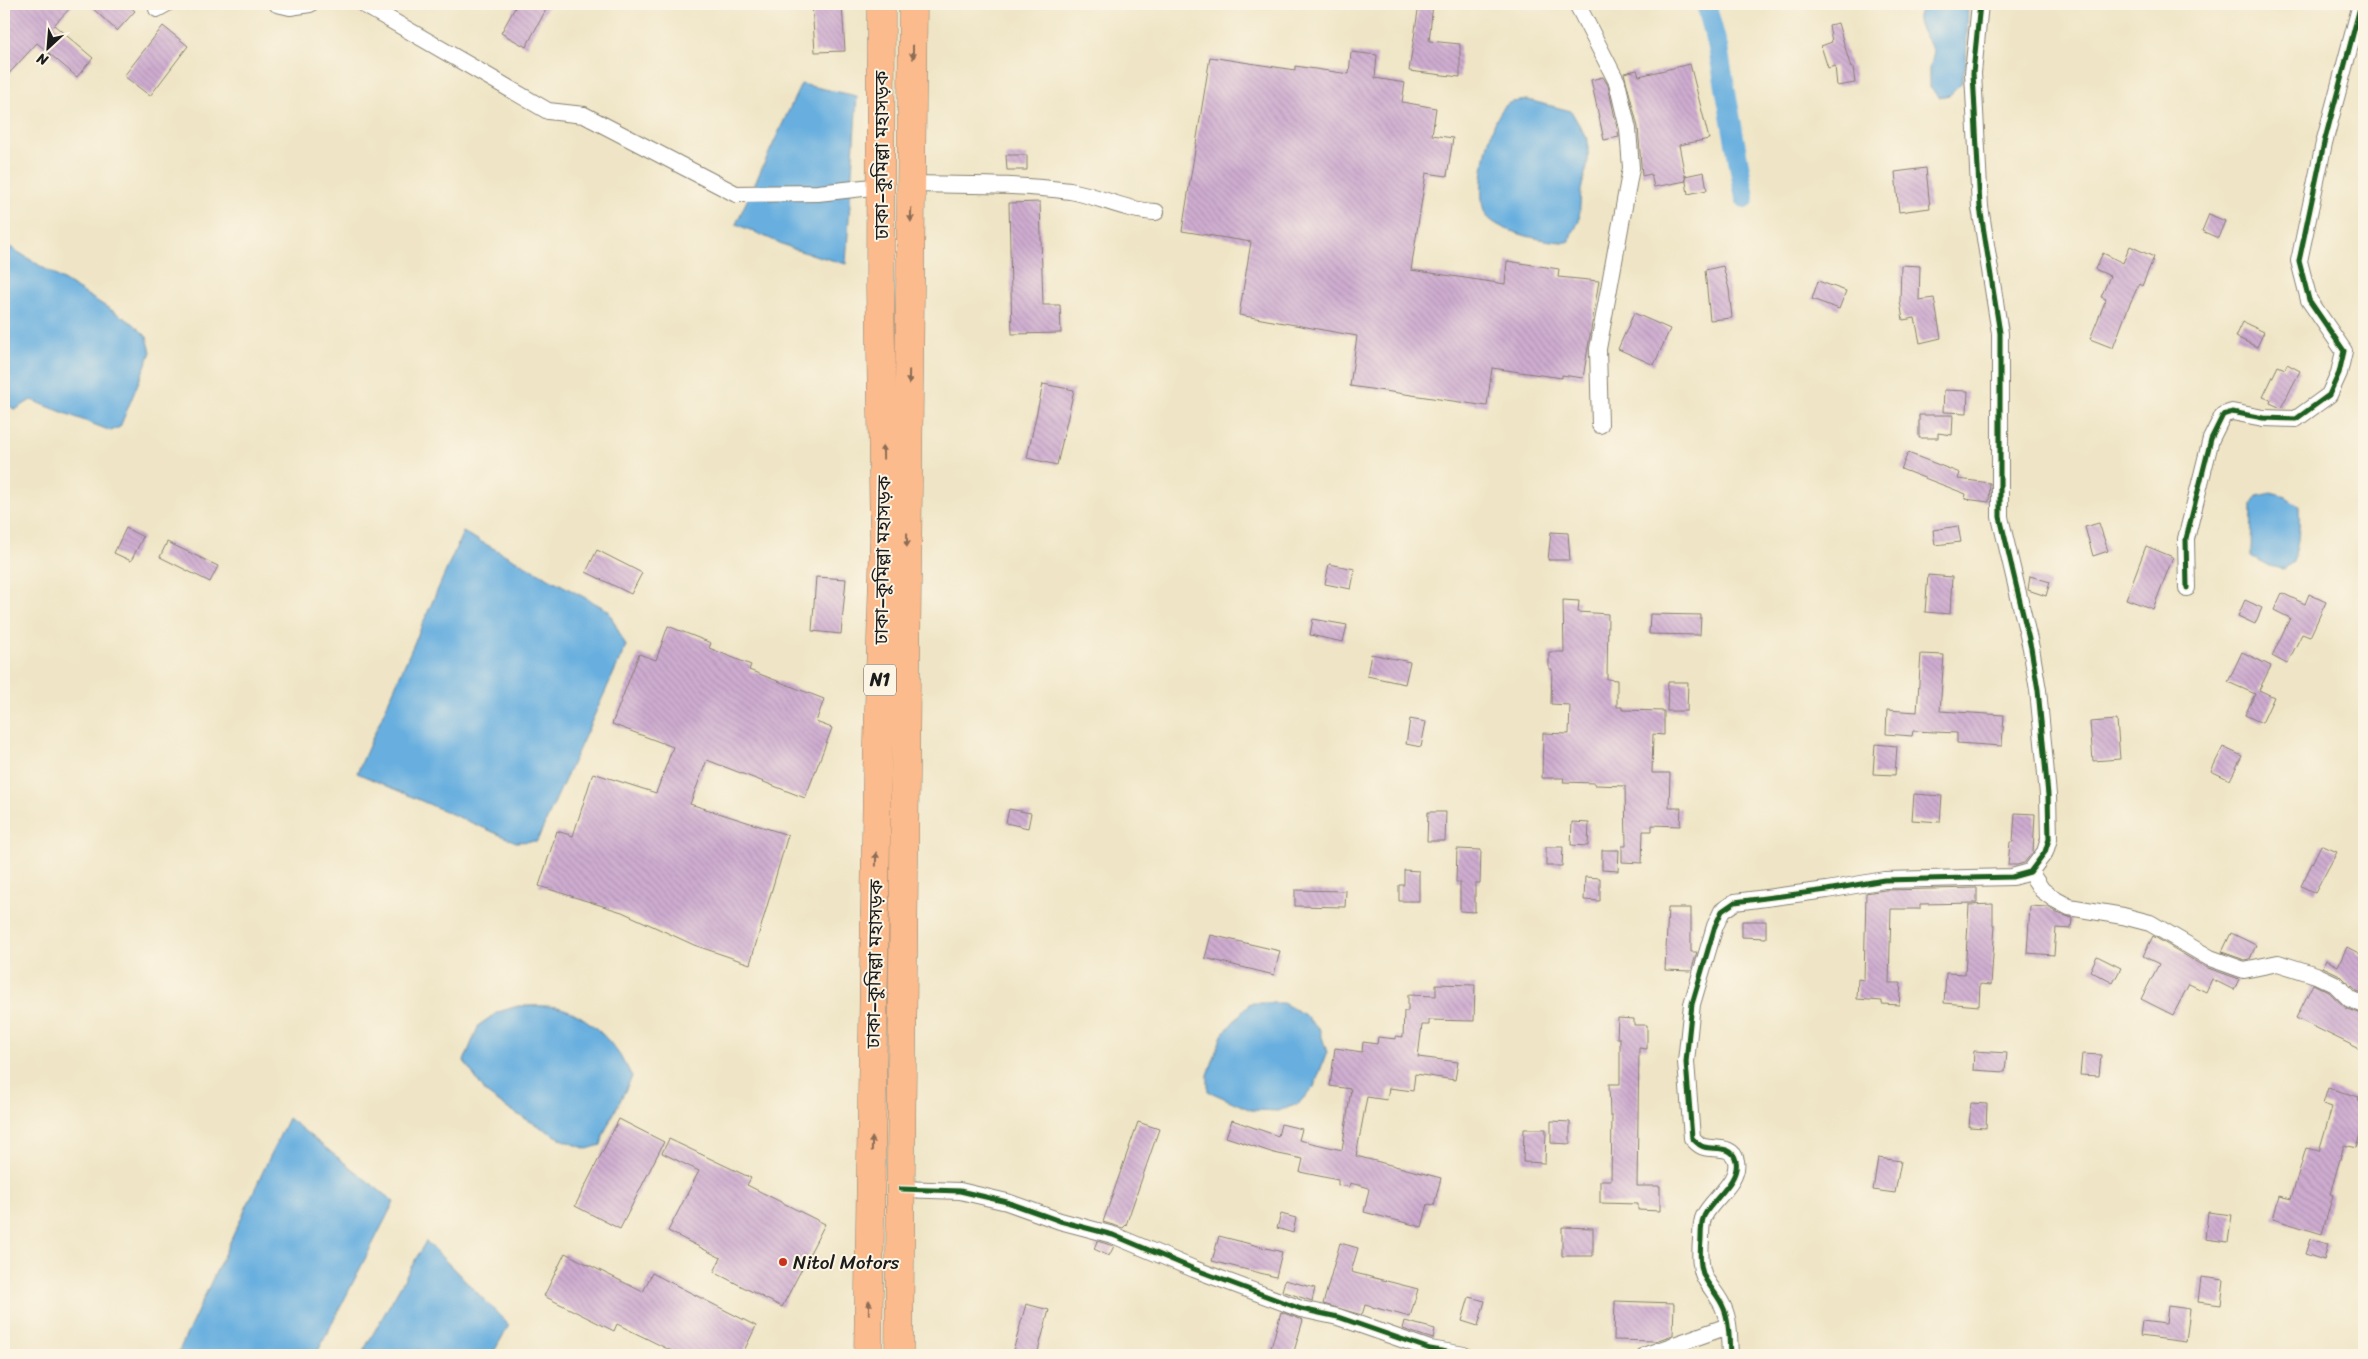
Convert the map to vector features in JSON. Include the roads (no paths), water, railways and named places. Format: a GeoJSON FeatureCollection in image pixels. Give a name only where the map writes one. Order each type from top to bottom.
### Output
{"type":"FeatureCollection","features":[{"type":"Feature","properties":{"kind":"highway","name":"ঢাকা–কুমিল্লা মহাসড়ক"},"geometry":{"type":"LineString","coordinates":[[868,1355],[877,774],[884,540],[881,186],[882,4]]}},
{"type":"Feature","properties":{"kind":"highway","name":"ঢাকা–কুমিল্লা মহাসড়ক"},"geometry":{"type":"LineString","coordinates":[[899,1355],[913,4]]}},
{"type":"Feature","properties":{"kind":"street"},"geometry":{"type":"LineString","coordinates":[[278,4],[290,7],[310,4]]}},
{"type":"Feature","properties":{"kind":"street"},"geometry":{"type":"LineString","coordinates":[[363,4],[548,112],[584,115],[736,194],[818,193],[881,186]]}},
{"type":"Feature","properties":{"kind":"street"},"geometry":{"type":"LineString","coordinates":[[1577,4],[1617,82],[1628,129],[1631,168],[1598,349],[1600,425]]}},
{"type":"Feature","properties":{"kind":"street"},"geometry":{"type":"LineString","coordinates":[[1730,1355],[1725,1311],[1716,1293],[1705,1280],[1700,1264],[1703,1218],[1714,1201],[1727,1189],[1736,1168],[1736,1160],[1731,1152],[1723,1149],[1702,1147],[1692,1138],[1686,1062],[1692,1004],[1715,926],[1722,911],[1735,902],[1827,890],[1884,880],[2012,877],[2030,872],[2045,852],[2050,839],[2038,690],[2031,648],[2000,517],[2000,333],[1980,207],[1973,73],[1980,4]]}},
{"type":"Feature","properties":{"kind":"street"},"geometry":{"type":"LineString","coordinates":[[2187,588],[2186,539],[2211,439],[2223,415],[2232,412],[2262,418],[2296,419],[2329,395],[2339,374],[2344,351],[2310,300],[2299,261],[2324,144],[2361,4]]}},
{"type":"Feature","properties":{"kind":"street"},"geometry":{"type":"LineString","coordinates":[[912,184],[1024,187],[1072,192],[1141,212],[1156,212]]}},
{"type":"Feature","properties":{"kind":"street"},"geometry":{"type":"LineString","coordinates":[[2030,872],[2042,890],[2069,907],[2123,916],[2150,923],[2210,958],[2244,970],[2278,963],[2316,975],[2335,984],[2350,999],[2364,1005]]}},
{"type":"Feature","properties":{"kind":"street"},"geometry":{"type":"LineString","coordinates":[[901,1189],[960,1192],[1007,1202],[1060,1221],[1113,1235],[1194,1269],[1301,1309],[1338,1317],[1430,1349],[1464,1355]]}},
{"type":"Feature","properties":{"kind":"street"},"geometry":{"type":"LineString","coordinates":[[1646,1355],[1728,1326]]}},
{"type":"Feature","properties":{"kind":"water"},"geometry":{"type":"Polygon","coordinates":[[[1927,4],[1961,4],[1968,6],[1966,63],[1961,84],[1950,95],[1939,97],[1930,88],[1930,68],[1934,51],[1918,21],[1921,9],[1927,4]]]}},
{"type":"Feature","properties":{"kind":"water"},"geometry":{"type":"Polygon","coordinates":[[[801,84],[857,96],[846,264],[796,250],[736,224],[801,84]]]}},
{"type":"Feature","properties":{"kind":"water"},"geometry":{"type":"Polygon","coordinates":[[[1528,100],[1571,111],[1588,140],[1588,162],[1581,190],[1579,221],[1568,242],[1549,241],[1501,227],[1486,215],[1483,206],[1482,175],[1489,139],[1495,123],[1501,111],[1509,103],[1528,100]]]}},
{"type":"Feature","properties":{"kind":"water"},"geometry":{"type":"Polygon","coordinates":[[[10,247],[134,324],[147,337],[151,352],[120,427],[111,431],[31,400],[15,410],[4,402],[4,252],[10,247]]]}},
{"type":"Feature","properties":{"kind":"water"},"geometry":{"type":"Polygon","coordinates":[[[2271,493],[2286,497],[2299,505],[2297,548],[2293,562],[2284,569],[2269,566],[2251,556],[2252,504],[2257,496],[2271,493]]]}},
{"type":"Feature","properties":{"kind":"water"},"geometry":{"type":"Polygon","coordinates":[[[463,532],[608,610],[626,646],[537,841],[516,842],[357,773],[463,532]]]}},
{"type":"Feature","properties":{"kind":"water"},"geometry":{"type":"Polygon","coordinates":[[[1250,1003],[1283,1003],[1305,1015],[1320,1031],[1327,1052],[1314,1087],[1298,1104],[1278,1111],[1251,1110],[1208,1091],[1208,1075],[1222,1035],[1250,1003]]]}},
{"type":"Feature","properties":{"kind":"water"},"geometry":{"type":"Polygon","coordinates":[[[518,1006],[557,1007],[581,1017],[602,1034],[626,1066],[632,1077],[604,1133],[601,1145],[587,1149],[565,1141],[508,1109],[486,1093],[464,1061],[479,1025],[498,1012],[518,1006]]]}},
{"type":"Feature","properties":{"kind":"water"},"geometry":{"type":"Polygon","coordinates":[[[288,1118],[394,1202],[316,1355],[177,1355],[288,1118]]]}},
{"type":"Feature","properties":{"kind":"water"},"geometry":{"type":"Polygon","coordinates":[[[426,1241],[509,1325],[492,1355],[361,1355],[426,1241]]]}},
{"type":"Feature","properties":{"kind":"waterway"},"geometry":{"type":"LineString","coordinates":[[1706,4],[1718,48],[1745,198]]}},
{"type":"Feature","properties":{"kind":"place","name":"Nitol Motors"},"geometry":{"type":"Point","coordinates":[783,1262]}}]}
